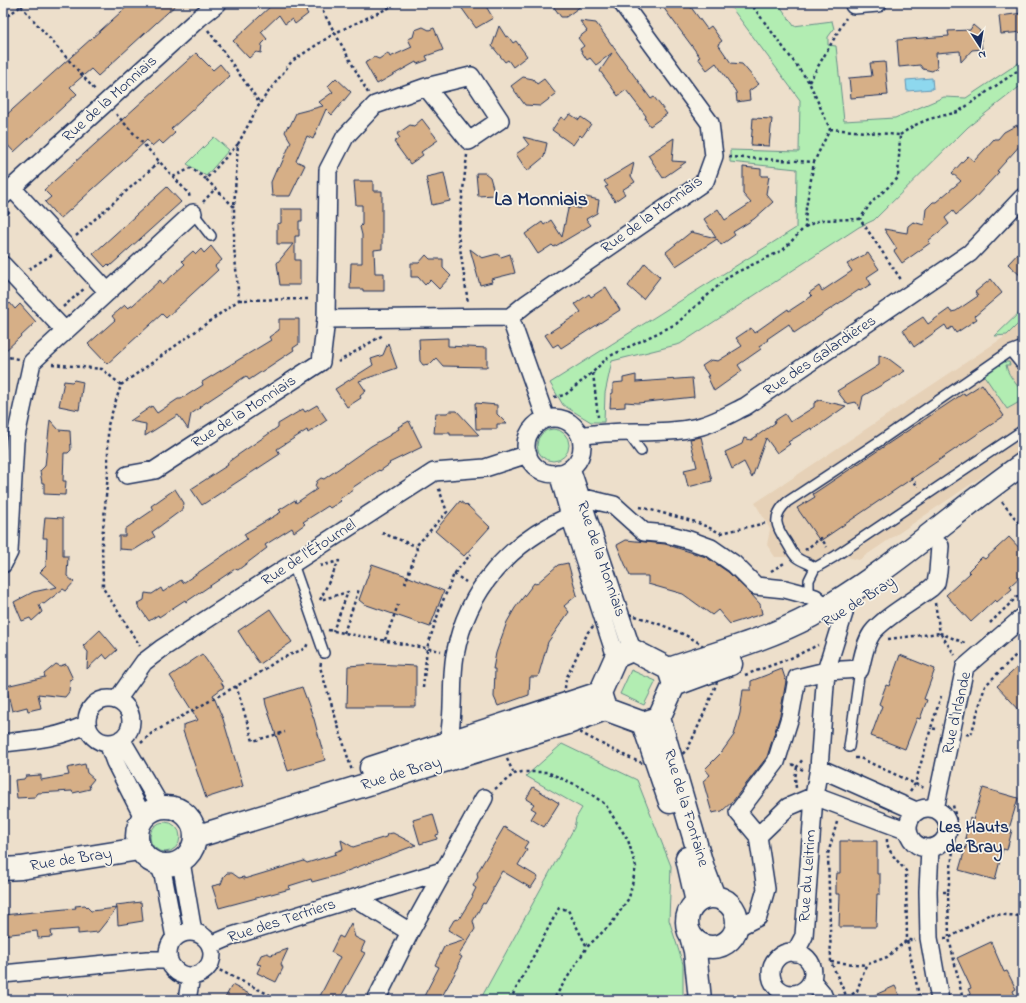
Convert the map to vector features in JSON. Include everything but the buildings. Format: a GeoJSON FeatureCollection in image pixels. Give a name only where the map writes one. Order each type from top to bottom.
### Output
{"type":"FeatureCollection","features":[{"type":"Feature","properties":{"kind":"street","name":"Rue de la Monniais"},"geometry":{"type":"LineString","coordinates":[[7,192],[199,18],[218,3]]}},
{"type":"Feature","properties":{"kind":"street","name":"Rue de la Monniais"},"geometry":{"type":"LineString","coordinates":[[510,317],[526,304],[705,181],[714,156],[710,123],[622,3]]}},
{"type":"Feature","properties":{"kind":"street"},"geometry":{"type":"LineString","coordinates":[[854,5],[878,3]]}},
{"type":"Feature","properties":{"kind":"street"},"geometry":{"type":"LineString","coordinates":[[321,362],[326,319],[328,170],[345,137],[375,105],[426,87],[471,76],[500,120],[469,141],[426,87]]}},
{"type":"Feature","properties":{"kind":"street"},"geometry":{"type":"LineString","coordinates":[[7,192],[65,246],[108,292]]}},
{"type":"Feature","properties":{"kind":"street","name":"Rue des Galardières"},"geometry":{"type":"LineString","coordinates":[[580,436],[599,433],[697,428],[715,422],[746,406],[970,253],[1023,197]]}},
{"type":"Feature","properties":{"kind":"street"},"geometry":{"type":"LineString","coordinates":[[3,564],[9,552],[15,441],[32,362],[193,213]]}},
{"type":"Feature","properties":{"kind":"street"},"geometry":{"type":"LineString","coordinates":[[3,265],[65,331]]}},
{"type":"Feature","properties":{"kind":"street"},"geometry":{"type":"LineString","coordinates":[[326,319],[510,317],[546,419]]}},
{"type":"Feature","properties":{"kind":"street","name":"Rue de la Monniais"},"geometry":{"type":"LineString","coordinates":[[128,475],[155,470],[321,362]]}},
{"type":"Feature","properties":{"kind":"street"},"geometry":{"type":"LineString","coordinates":[[556,418],[566,421],[575,427],[580,436],[582,444],[581,453],[564,471],[548,473],[539,469],[532,463],[528,454],[527,444],[530,433],[536,424],[546,419],[556,418]]}},
{"type":"Feature","properties":{"kind":"street","name":"Rue de l'Étournel"},"geometry":{"type":"LineString","coordinates":[[117,700],[144,662],[161,649],[295,568],[434,472],[485,468],[528,454]]}},
{"type":"Feature","properties":{"kind":"street","name":"Rue de Bray"},"geometry":{"type":"LineString","coordinates":[[671,677],[717,674],[781,630],[872,579],[1023,464]]}},
{"type":"Feature","properties":{"kind":"street","name":"Rue de la Monniais"},"geometry":{"type":"LineString","coordinates":[[564,471],[580,497],[610,613]]}},
{"type":"Feature","properties":{"kind":"street","name":"Rue de la Monniais"},"geometry":{"type":"LineString","coordinates":[[564,471],[570,516],[610,613],[624,654]]}},
{"type":"Feature","properties":{"kind":"street","name":"Rue de Bray"},"geometry":{"type":"LineString","coordinates":[[753,584],[761,588],[784,589],[826,605],[882,589],[1023,482]]}},
{"type":"Feature","properties":{"kind":"street"},"geometry":{"type":"LineString","coordinates":[[580,497],[614,505],[644,532],[682,538],[711,548],[734,564],[753,584]]}},
{"type":"Feature","properties":{"kind":"street"},"geometry":{"type":"LineString","coordinates":[[448,742],[450,733],[452,682],[455,654],[467,614],[491,574],[511,552],[542,530],[570,516]]}},
{"type":"Feature","properties":{"kind":"street"},"geometry":{"type":"LineString","coordinates":[[736,928],[758,917],[766,889],[758,836],[738,812],[776,762],[790,717],[797,678],[826,671],[860,669],[868,641],[872,633],[881,624],[931,588],[936,582],[940,546]]}},
{"type":"Feature","properties":{"kind":"street","name":"Rue du Leitrim"},"geometry":{"type":"LineString","coordinates":[[795,952],[804,936],[814,796],[819,768],[826,671],[833,646],[826,605]]}},
{"type":"Feature","properties":{"kind":"street","name":"Rue d'Irlande"},"geometry":{"type":"LineString","coordinates":[[935,809],[965,668],[1023,617]]}},
{"type":"Feature","properties":{"kind":"street"},"geometry":{"type":"LineString","coordinates":[[624,654],[671,677],[651,721],[603,701],[624,654]]}},
{"type":"Feature","properties":{"kind":"street"},"geometry":{"type":"LineString","coordinates":[[109,698],[117,700],[127,708],[131,720],[130,727],[114,741],[94,737],[87,724],[89,711],[93,705],[109,698]]}},
{"type":"Feature","properties":{"kind":"street","name":"Rue de Bray"},"geometry":{"type":"LineString","coordinates":[[194,830],[566,714],[603,701]]}},
{"type":"Feature","properties":{"kind":"street","name":"Rue de Bray"},"geometry":{"type":"LineString","coordinates":[[194,830],[448,742],[566,714]]}},
{"type":"Feature","properties":{"kind":"street","name":"Rue de la Fontaine"},"geometry":{"type":"LineString","coordinates":[[651,721],[703,868],[706,900]]}},
{"type":"Feature","properties":{"kind":"street"},"geometry":{"type":"LineString","coordinates":[[3,743],[42,739],[64,734],[87,724]]}},
{"type":"Feature","properties":{"kind":"street"},"geometry":{"type":"LineString","coordinates":[[114,741],[145,827],[144,856],[159,865],[166,866],[181,862],[193,847],[194,830],[179,810],[170,807],[145,827]]}},
{"type":"Feature","properties":{"kind":"street"},"geometry":{"type":"LineString","coordinates":[[819,768],[916,811],[928,808],[935,809],[944,816],[948,830],[942,841],[930,848],[914,843],[908,831],[908,822],[916,811]]}},
{"type":"Feature","properties":{"kind":"street"},"geometry":{"type":"LineString","coordinates":[[758,836],[788,806],[814,796],[908,831]]}},
{"type":"Feature","properties":{"kind":"street"},"geometry":{"type":"LineString","coordinates":[[376,1000],[410,932],[484,798]]}},
{"type":"Feature","properties":{"kind":"street","name":"Rue de Bray"},"geometry":{"type":"LineString","coordinates":[[3,854],[145,827]]}},
{"type":"Feature","properties":{"kind":"street","name":"Rue de Bray"},"geometry":{"type":"LineString","coordinates":[[3,869],[21,868],[145,827]]}},
{"type":"Feature","properties":{"kind":"street"},"geometry":{"type":"LineString","coordinates":[[930,848],[928,891],[929,938],[940,1000]]}},
{"type":"Feature","properties":{"kind":"street"},"geometry":{"type":"LineString","coordinates":[[181,862],[193,932]]}},
{"type":"Feature","properties":{"kind":"street"},"geometry":{"type":"LineString","coordinates":[[159,865],[163,875],[176,938]]}},
{"type":"Feature","properties":{"kind":"street","name":"Rue des Tertriers"},"geometry":{"type":"LineString","coordinates":[[210,946],[232,936],[445,870]]}},
{"type":"Feature","properties":{"kind":"street","name":"Rue des Tertriers"},"geometry":{"type":"LineString","coordinates":[[355,898],[410,932]]}},
{"type":"Feature","properties":{"kind":"street"},"geometry":{"type":"LineString","coordinates":[[691,936],[697,942],[705,946],[713,947],[722,945],[728,941],[736,928],[737,919],[729,904],[706,900],[688,914],[687,921],[691,936],[695,951],[700,1000]]}},
{"type":"Feature","properties":{"kind":"street"},"geometry":{"type":"LineString","coordinates":[[193,932],[207,939],[210,946],[212,959],[204,971],[191,976],[178,972],[169,960],[169,948],[181,934],[193,932]]}},
{"type":"Feature","properties":{"kind":"street"},"geometry":{"type":"LineString","coordinates":[[700,1000],[707,977],[722,945]]}},
{"type":"Feature","properties":{"kind":"street"},"geometry":{"type":"LineString","coordinates":[[795,952],[802,955],[809,960],[814,974],[812,981],[808,988],[796,994],[789,994],[776,987],[772,980],[771,972],[773,964],[780,956],[795,952]]}},
{"type":"Feature","properties":{"kind":"street"},"geometry":{"type":"LineString","coordinates":[[3,974],[147,960],[169,960]]}},
{"type":"Feature","properties":{"kind":"street"},"geometry":{"type":"LineString","coordinates":[[187,1000],[191,976]]}},
{"type":"Feature","properties":{"kind":"street"},"geometry":{"type":"LineString","coordinates":[[812,981],[822,993],[825,1000]]}},
{"type":"Feature","properties":{"kind":"lane"},"geometry":{"type":"LineString","coordinates":[[193,213],[211,236]]}},
{"type":"Feature","properties":{"kind":"lane"},"geometry":{"type":"LineString","coordinates":[[1023,346],[1010,351],[881,440],[787,502],[777,515],[779,531],[796,556],[816,568],[1023,430]]}},
{"type":"Feature","properties":{"kind":"lane"},"geometry":{"type":"LineString","coordinates":[[1010,351],[1023,367]]}},
{"type":"Feature","properties":{"kind":"lane"},"geometry":{"type":"LineString","coordinates":[[628,432],[641,451]]}},
{"type":"Feature","properties":{"kind":"lane"},"geometry":{"type":"LineString","coordinates":[[295,568],[324,653]]}},
{"type":"Feature","properties":{"kind":"lane","name":"Rue de Bray"},"geometry":{"type":"LineString","coordinates":[[816,568],[809,580],[826,605]]}},
{"type":"Feature","properties":{"kind":"lane"},"geometry":{"type":"LineString","coordinates":[[849,747],[860,669]]}},
{"type":"Feature","properties":{"kind":"path"},"geometry":{"type":"LineString","coordinates":[[3,19],[25,3]]}},
{"type":"Feature","properties":{"kind":"path"},"geometry":{"type":"LineString","coordinates":[[318,3],[375,105]]}},
{"type":"Feature","properties":{"kind":"path"},"geometry":{"type":"LineString","coordinates":[[206,179],[238,144],[260,103],[292,61],[335,33],[399,3]]}},
{"type":"Feature","properties":{"kind":"path"},"geometry":{"type":"LineString","coordinates":[[748,3],[754,8],[809,82],[830,129],[814,162],[806,208],[805,227]]}},
{"type":"Feature","properties":{"kind":"path"},"geometry":{"type":"LineString","coordinates":[[809,82],[854,5]]}},
{"type":"Feature","properties":{"kind":"path"},"geometry":{"type":"LineString","coordinates":[[21,6],[189,194],[193,213]]}},
{"type":"Feature","properties":{"kind":"path"},"geometry":{"type":"LineString","coordinates":[[199,18],[260,103]]}},
{"type":"Feature","properties":{"kind":"path"},"geometry":{"type":"LineString","coordinates":[[830,129],[900,135],[913,126],[929,119],[958,112],[1023,67]]}},
{"type":"Feature","properties":{"kind":"path"},"geometry":{"type":"LineString","coordinates":[[860,219],[871,203],[898,178],[900,135]]}},
{"type":"Feature","properties":{"kind":"path"},"geometry":{"type":"LineString","coordinates":[[469,141],[458,234],[470,318]]}},
{"type":"Feature","properties":{"kind":"path"},"geometry":{"type":"LineString","coordinates":[[238,144],[234,207],[234,247],[239,300]]}},
{"type":"Feature","properties":{"kind":"path"},"geometry":{"type":"LineString","coordinates":[[714,156],[814,162]]}},
{"type":"Feature","properties":{"kind":"path"},"geometry":{"type":"LineString","coordinates":[[15,278],[65,246],[159,162]]}},
{"type":"Feature","properties":{"kind":"path"},"geometry":{"type":"LineString","coordinates":[[173,177],[191,168],[206,179],[234,207]]}},
{"type":"Feature","properties":{"kind":"path"},"geometry":{"type":"LineString","coordinates":[[540,399],[564,395],[593,372],[608,357],[676,324],[729,276],[783,250],[805,227],[820,220],[860,219]]}},
{"type":"Feature","properties":{"kind":"path"},"geometry":{"type":"LineString","coordinates":[[860,219],[910,294]]}},
{"type":"Feature","properties":{"kind":"path"},"geometry":{"type":"LineString","coordinates":[[144,662],[139,644],[103,588],[102,540],[108,474],[108,425],[121,385],[239,300],[326,298]]}},
{"type":"Feature","properties":{"kind":"path"},"geometry":{"type":"LineString","coordinates":[[321,362],[330,366],[384,334]]}},
{"type":"Feature","properties":{"kind":"path"},"geometry":{"type":"LineString","coordinates":[[32,362],[102,369],[121,385]]}},
{"type":"Feature","properties":{"kind":"path"},"geometry":{"type":"LineString","coordinates":[[593,372],[599,433]]}},
{"type":"Feature","properties":{"kind":"path"},"geometry":{"type":"LineString","coordinates":[[404,584],[417,550],[416,546],[447,512],[434,472]]}},
{"type":"Feature","properties":{"kind":"path"},"geometry":{"type":"LineString","coordinates":[[999,499],[1023,528]]}},
{"type":"Feature","properties":{"kind":"path"},"geometry":{"type":"LineString","coordinates":[[635,506],[696,522],[721,533],[777,523]]}},
{"type":"Feature","properties":{"kind":"path"},"geometry":{"type":"LineString","coordinates":[[382,533],[416,546]]}},
{"type":"Feature","properties":{"kind":"path"},"geometry":{"type":"LineString","coordinates":[[711,548],[721,533]]}},
{"type":"Feature","properties":{"kind":"path"},"geometry":{"type":"LineString","coordinates":[[423,688],[427,648],[454,574],[471,554]]}},
{"type":"Feature","properties":{"kind":"path"},"geometry":{"type":"LineString","coordinates":[[753,584],[796,556]]}},
{"type":"Feature","properties":{"kind":"path"},"geometry":{"type":"LineString","coordinates":[[295,568],[339,561],[320,600],[348,592],[333,631]]}},
{"type":"Feature","properties":{"kind":"path"},"geometry":{"type":"LineString","coordinates":[[454,574],[467,583]]}},
{"type":"Feature","properties":{"kind":"path"},"geometry":{"type":"LineString","coordinates":[[931,588],[935,598],[940,633],[955,656],[959,652]]}},
{"type":"Feature","properties":{"kind":"path"},"geometry":{"type":"LineString","coordinates":[[344,633],[359,589]]}},
{"type":"Feature","properties":{"kind":"path"},"geometry":{"type":"LineString","coordinates":[[985,628],[1023,591]]}},
{"type":"Feature","properties":{"kind":"path"},"geometry":{"type":"LineString","coordinates":[[385,640],[398,605]]}},
{"type":"Feature","properties":{"kind":"path"},"geometry":{"type":"LineString","coordinates":[[566,714],[566,679],[588,632],[610,613],[686,636],[707,650],[717,674]]}},
{"type":"Feature","properties":{"kind":"path"},"geometry":{"type":"LineString","coordinates":[[152,733],[236,686],[278,660],[306,648],[315,628],[439,651]]}},
{"type":"Feature","properties":{"kind":"path"},"geometry":{"type":"LineString","coordinates":[[868,641],[940,633],[968,644],[964,648]]}},
{"type":"Feature","properties":{"kind":"path"},"geometry":{"type":"LineString","coordinates":[[738,677],[789,659],[823,642],[833,646]]}},
{"type":"Feature","properties":{"kind":"path"},"geometry":{"type":"LineString","coordinates":[[931,728],[971,735],[985,686],[1023,648]]}},
{"type":"Feature","properties":{"kind":"path"},"geometry":{"type":"LineString","coordinates":[[324,653],[320,667],[353,774]]}},
{"type":"Feature","properties":{"kind":"path"},"geometry":{"type":"LineString","coordinates":[[236,686],[253,741],[285,732]]}},
{"type":"Feature","properties":{"kind":"path"},"geometry":{"type":"LineString","coordinates":[[900,804],[915,784],[943,692]]}},
{"type":"Feature","properties":{"kind":"path"},"geometry":{"type":"LineString","coordinates":[[509,765],[514,774]]}},
{"type":"Feature","properties":{"kind":"path"},"geometry":{"type":"LineString","coordinates":[[484,798],[514,774],[522,772],[547,772],[581,787],[605,804],[628,840],[636,867],[629,898],[612,923],[588,947],[554,1000]]}},
{"type":"Feature","properties":{"kind":"path"},"geometry":{"type":"LineString","coordinates":[[838,820],[828,854],[831,962],[848,999],[857,991],[866,964]]}},
{"type":"Feature","properties":{"kind":"path"},"geometry":{"type":"LineString","coordinates":[[890,825],[886,841],[892,855],[906,871],[907,940],[920,1000]]}},
{"type":"Feature","properties":{"kind":"path"},"geometry":{"type":"LineString","coordinates":[[948,892],[949,938],[963,1000]]}},
{"type":"Feature","properties":{"kind":"path"},"geometry":{"type":"LineString","coordinates":[[510,1000],[559,908],[568,910],[588,947]]}},
{"type":"Feature","properties":{"kind":"path"},"geometry":{"type":"LineString","coordinates":[[831,962],[866,964],[887,957],[907,940],[949,938],[990,914],[1023,916]]}},
{"type":"Feature","properties":{"kind":"path"},"geometry":{"type":"LineString","coordinates":[[209,965],[280,1000]]}},
{"type":"Feature","properties":{"kind":"shaded area"},"geometry":{"type":"Polygon","coordinates":[[[1023,319],[1023,449],[859,560],[843,556],[822,568],[813,569],[801,566],[790,557],[775,557],[767,545],[770,529],[755,503],[1007,335],[1023,319]]]}},
{"type":"Feature","properties":{"kind":"green space"},"geometry":{"type":"Polygon","coordinates":[[[728,3],[778,3],[794,26],[832,21],[834,29],[828,37],[828,45],[836,46],[844,121],[895,118],[944,97],[966,98],[1023,60],[1023,84],[968,127],[874,220],[859,227],[680,344],[612,361],[605,393],[604,422],[591,422],[563,405],[550,383],[796,228],[797,169],[730,162],[730,150],[799,152],[800,100],[728,3]]]}},
{"type":"Feature","properties":{"kind":"green space"},"geometry":{"type":"Polygon","coordinates":[[[214,137],[229,150],[206,176],[187,164],[214,137]]]}},
{"type":"Feature","properties":{"kind":"green space"},"geometry":{"type":"Polygon","coordinates":[[[1023,309],[1023,319],[1007,335],[995,336],[1023,309]]]}},
{"type":"Feature","properties":{"kind":"green space"},"geometry":{"type":"Polygon","coordinates":[[[1004,362],[1009,362],[1010,365],[1006,365],[1007,370],[1021,391],[1023,400],[1007,409],[983,374],[1004,362]]]}},
{"type":"Feature","properties":{"kind":"green space"},"geometry":{"type":"Polygon","coordinates":[[[553,429],[559,430],[566,436],[569,445],[568,451],[562,458],[553,461],[547,460],[540,454],[537,445],[538,439],[544,432],[553,429]]]}},
{"type":"Feature","properties":{"kind":"green space"},"geometry":{"type":"Polygon","coordinates":[[[631,670],[656,681],[644,705],[620,694],[631,670]]]}},
{"type":"Feature","properties":{"kind":"green space"},"geometry":{"type":"Polygon","coordinates":[[[562,744],[637,780],[671,866],[669,920],[683,964],[683,1000],[480,1000],[574,828],[576,818],[582,808],[526,776],[562,744]]]}},
{"type":"Feature","properties":{"kind":"green space"},"geometry":{"type":"Polygon","coordinates":[[[165,822],[176,826],[180,837],[176,848],[165,852],[154,848],[150,837],[154,826],[165,822]]]}},
{"type":"Feature","properties":{"kind":"water"},"geometry":{"type":"Polygon","coordinates":[[[932,78],[933,89],[907,91],[906,80],[932,78]]]}},
{"type":"Feature","properties":{"kind":"district","name":"La Monniais"},"geometry":{"type":"Point","coordinates":[541,200]}},
{"type":"Feature","properties":{"kind":"district","name":"Les Hauts de Bray"},"geometry":{"type":"Point","coordinates":[974,837]}}]}
